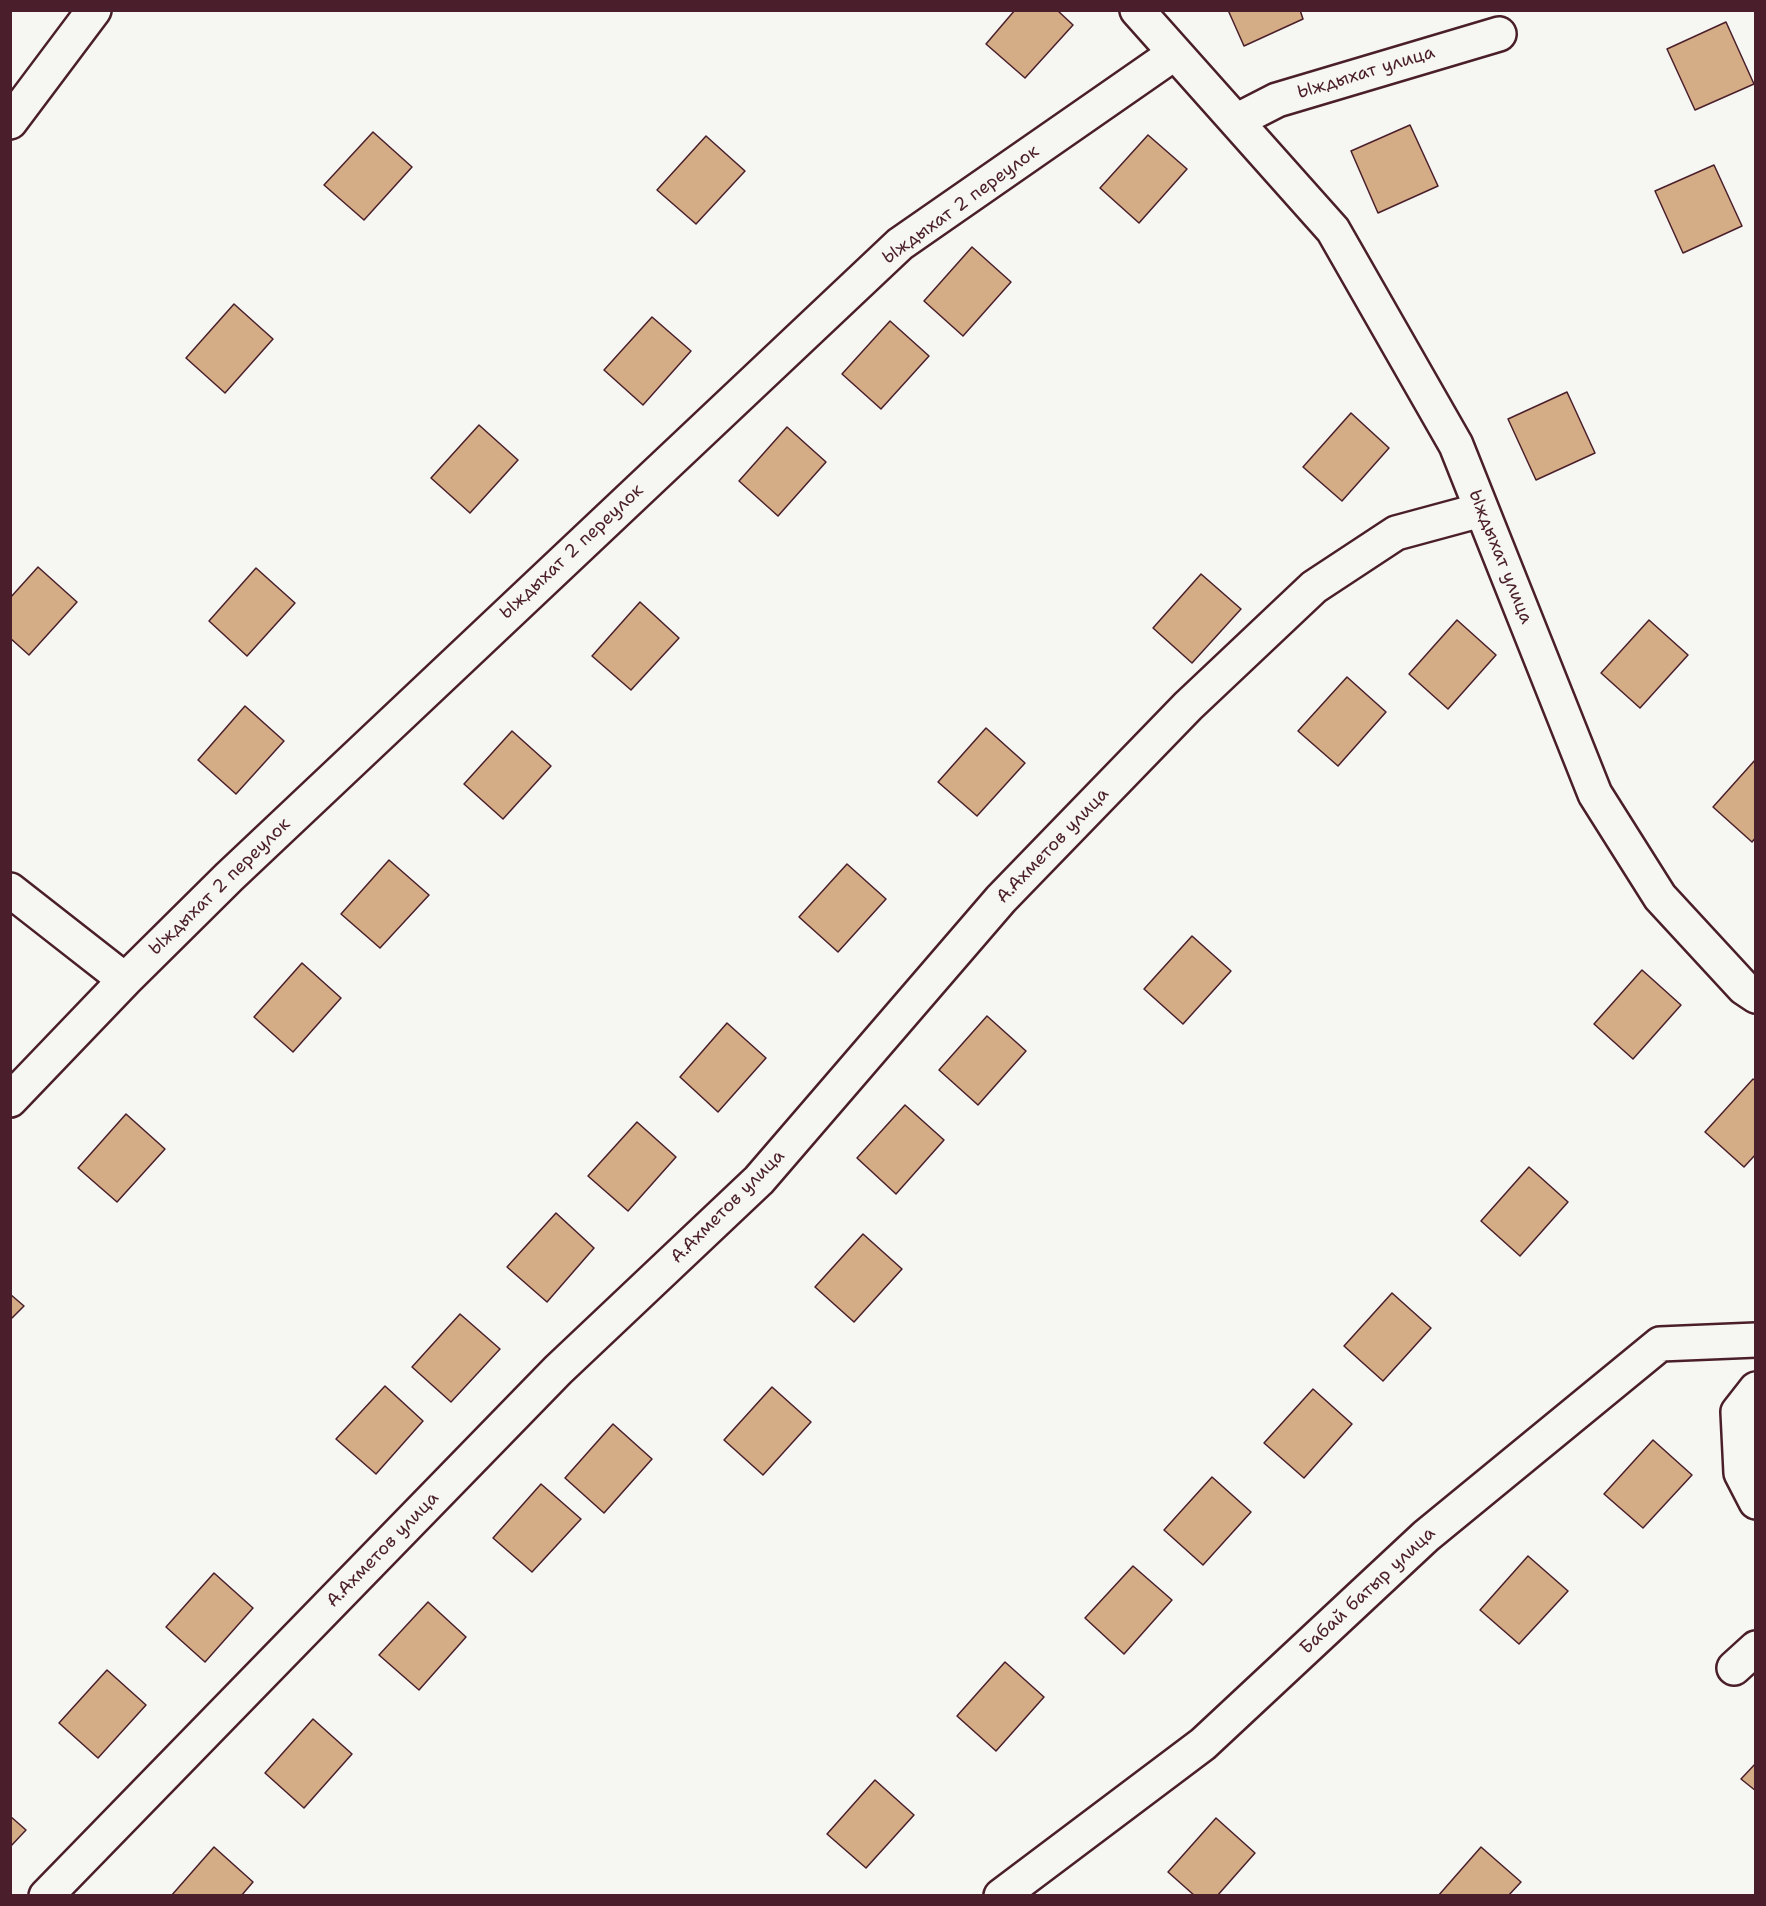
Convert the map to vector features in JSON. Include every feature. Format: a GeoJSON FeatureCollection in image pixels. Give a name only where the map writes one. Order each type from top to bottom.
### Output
{"type":"FeatureCollection","features":[{"type":"Feature","properties":{"kind":"street"},"geometry":{"type":"LineString","coordinates":[[10,122],[94,10]]}},
{"type":"Feature","properties":{"kind":"street","name":"Ыждыхат улица"},"geometry":{"type":"LineString","coordinates":[[1137,10],[1333,230],[1456,445],[1595,794],[1660,897],[1744,988],[1755,996]]}},
{"type":"Feature","properties":{"kind":"street","name":"Ыждыхат улица"},"geometry":{"type":"LineString","coordinates":[[1236,121],[1277,100],[1499,34]]}},
{"type":"Feature","properties":{"kind":"street","name":"Ыждыхат 2 переулок"},"geometry":{"type":"LineString","coordinates":[[10,1100],[125,980],[246,861],[900,244],[1175,53]]}},
{"type":"Feature","properties":{"kind":"street","name":"А.Ахметов улица"},"geometry":{"type":"LineString","coordinates":[[46,1896],[550,1379],[759,1180],[1001,899],[1188,706],[1314,586],[1396,533],[1481,510]]}},
{"type":"Feature","properties":{"kind":"street"},"geometry":{"type":"LineString","coordinates":[[10,890],[125,980]]}},
{"type":"Feature","properties":{"kind":"street","name":"Бабай батыр улица"},"geometry":{"type":"LineString","coordinates":[[1001,1896],[1203,1744],[1426,1536],[1660,1344],[1755,1340]]}},
{"type":"Feature","properties":{"kind":"street"},"geometry":{"type":"LineString","coordinates":[[1755,1389],[1738,1412],[1741,1473],[1755,1502]]}},
{"type":"Feature","properties":{"kind":"building"},"geometry":{"type":"Polygon","coordinates":[[[1015,10],[1057,10],[1073,25],[1025,78],[986,44],[1015,10]]]}},
{"type":"Feature","properties":{"kind":"building"},"geometry":{"type":"Polygon","coordinates":[[[1228,10],[1300,10],[1303,19],[1244,46],[1228,10]]]}},
{"type":"Feature","properties":{"kind":"building"},"geometry":{"type":"Polygon","coordinates":[[[1726,22],[1754,84],[1695,110],[1667,49],[1726,22]]]}},
{"type":"Feature","properties":{"kind":"building"},"geometry":{"type":"Polygon","coordinates":[[[1410,125],[1438,186],[1378,213],[1351,151],[1410,125]]]}},
{"type":"Feature","properties":{"kind":"building"},"geometry":{"type":"Polygon","coordinates":[[[373,132],[412,167],[364,220],[324,185],[373,132]]]}},
{"type":"Feature","properties":{"kind":"building"},"geometry":{"type":"Polygon","coordinates":[[[1148,135],[1187,169],[1139,223],[1100,188],[1148,135]]]}},
{"type":"Feature","properties":{"kind":"building"},"geometry":{"type":"Polygon","coordinates":[[[706,136],[745,171],[696,224],[657,190],[706,136]]]}},
{"type":"Feature","properties":{"kind":"building"},"geometry":{"type":"Polygon","coordinates":[[[1714,165],[1742,226],[1683,253],[1655,191],[1714,165]]]}},
{"type":"Feature","properties":{"kind":"building"},"geometry":{"type":"Polygon","coordinates":[[[972,247],[1011,282],[963,336],[924,301],[972,247]]]}},
{"type":"Feature","properties":{"kind":"building"},"geometry":{"type":"Polygon","coordinates":[[[234,304],[273,339],[225,393],[186,358],[234,304]]]}},
{"type":"Feature","properties":{"kind":"building"},"geometry":{"type":"Polygon","coordinates":[[[652,317],[691,351],[643,405],[604,370],[652,317]]]}},
{"type":"Feature","properties":{"kind":"building"},"geometry":{"type":"Polygon","coordinates":[[[890,321],[929,356],[881,409],[842,374],[890,321]]]}},
{"type":"Feature","properties":{"kind":"building"},"geometry":{"type":"Polygon","coordinates":[[[1567,392],[1595,453],[1536,480],[1508,419],[1567,392]]]}},
{"type":"Feature","properties":{"kind":"building"},"geometry":{"type":"Polygon","coordinates":[[[1351,413],[1389,448],[1342,501],[1303,467],[1351,413]]]}},
{"type":"Feature","properties":{"kind":"building"},"geometry":{"type":"Polygon","coordinates":[[[479,425],[518,460],[470,513],[431,478],[479,425]]]}},
{"type":"Feature","properties":{"kind":"building"},"geometry":{"type":"Polygon","coordinates":[[[787,427],[826,462],[778,516],[739,481],[787,427]]]}},
{"type":"Feature","properties":{"kind":"building"},"geometry":{"type":"Polygon","coordinates":[[[38,567],[77,602],[29,655],[10,638],[10,598],[38,567]]]}},
{"type":"Feature","properties":{"kind":"building"},"geometry":{"type":"Polygon","coordinates":[[[256,568],[295,603],[247,656],[209,621],[256,568]]]}},
{"type":"Feature","properties":{"kind":"building"},"geometry":{"type":"Polygon","coordinates":[[[1201,574],[1241,609],[1192,663],[1153,628],[1201,574]]]}},
{"type":"Feature","properties":{"kind":"building"},"geometry":{"type":"Polygon","coordinates":[[[640,602],[679,638],[631,690],[592,656],[640,602]]]}},
{"type":"Feature","properties":{"kind":"building"},"geometry":{"type":"Polygon","coordinates":[[[1457,620],[1496,655],[1448,709],[1409,674],[1457,620]]]}},
{"type":"Feature","properties":{"kind":"building"},"geometry":{"type":"Polygon","coordinates":[[[1649,620],[1688,655],[1640,708],[1601,673],[1649,620]]]}},
{"type":"Feature","properties":{"kind":"building"},"geometry":{"type":"Polygon","coordinates":[[[1347,677],[1386,712],[1338,766],[1298,731],[1347,677]]]}},
{"type":"Feature","properties":{"kind":"building"},"geometry":{"type":"Polygon","coordinates":[[[245,706],[284,741],[236,794],[198,760],[245,706]]]}},
{"type":"Feature","properties":{"kind":"building"},"geometry":{"type":"Polygon","coordinates":[[[986,728],[1025,763],[977,816],[938,782],[986,728]]]}},
{"type":"Feature","properties":{"kind":"building"},"geometry":{"type":"Polygon","coordinates":[[[512,731],[551,766],[503,819],[464,784],[512,731]]]}},
{"type":"Feature","properties":{"kind":"building"},"geometry":{"type":"Polygon","coordinates":[[[1756,759],[1756,837],[1752,842],[1713,807],[1756,759]]]}},
{"type":"Feature","properties":{"kind":"building"},"geometry":{"type":"Polygon","coordinates":[[[389,860],[429,895],[380,948],[341,914],[389,860]]]}},
{"type":"Feature","properties":{"kind":"building"},"geometry":{"type":"Polygon","coordinates":[[[847,864],[886,899],[838,952],[799,917],[847,864]]]}},
{"type":"Feature","properties":{"kind":"building"},"geometry":{"type":"Polygon","coordinates":[[[1192,936],[1231,971],[1183,1024],[1144,989],[1192,936]]]}},
{"type":"Feature","properties":{"kind":"building"},"geometry":{"type":"Polygon","coordinates":[[[302,963],[341,998],[293,1052],[254,1017],[302,963]]]}},
{"type":"Feature","properties":{"kind":"building"},"geometry":{"type":"Polygon","coordinates":[[[1642,970],[1681,1005],[1633,1059],[1594,1024],[1642,970]]]}},
{"type":"Feature","properties":{"kind":"building"},"geometry":{"type":"Polygon","coordinates":[[[987,1016],[1026,1051],[978,1105],[939,1070],[987,1016]]]}},
{"type":"Feature","properties":{"kind":"building"},"geometry":{"type":"Polygon","coordinates":[[[727,1023],[766,1058],[718,1112],[680,1077],[727,1023]]]}},
{"type":"Feature","properties":{"kind":"building"},"geometry":{"type":"Polygon","coordinates":[[[1753,1079],[1756,1081],[1756,1154],[1744,1167],[1705,1132],[1753,1079]]]}},
{"type":"Feature","properties":{"kind":"building"},"geometry":{"type":"Polygon","coordinates":[[[905,1105],[944,1140],[896,1194],[857,1158],[905,1105]]]}},
{"type":"Feature","properties":{"kind":"building"},"geometry":{"type":"Polygon","coordinates":[[[126,1114],[165,1149],[117,1202],[78,1168],[126,1114]]]}},
{"type":"Feature","properties":{"kind":"building"},"geometry":{"type":"Polygon","coordinates":[[[637,1122],[676,1157],[628,1211],[588,1176],[637,1122]]]}},
{"type":"Feature","properties":{"kind":"building"},"geometry":{"type":"Polygon","coordinates":[[[1529,1167],[1568,1202],[1520,1256],[1481,1221],[1529,1167]]]}},
{"type":"Feature","properties":{"kind":"building"},"geometry":{"type":"Polygon","coordinates":[[[556,1213],[594,1248],[547,1302],[507,1267],[556,1213]]]}},
{"type":"Feature","properties":{"kind":"building"},"geometry":{"type":"Polygon","coordinates":[[[863,1234],[902,1269],[854,1322],[815,1287],[863,1234]]]}},
{"type":"Feature","properties":{"kind":"building"},"geometry":{"type":"Polygon","coordinates":[[[1392,1293],[1431,1328],[1383,1381],[1344,1346],[1392,1293]]]}},
{"type":"Feature","properties":{"kind":"building"},"geometry":{"type":"Polygon","coordinates":[[[10,1294],[24,1306],[10,1320],[10,1294]]]}},
{"type":"Feature","properties":{"kind":"building"},"geometry":{"type":"Polygon","coordinates":[[[460,1314],[500,1349],[451,1402],[412,1367],[460,1314]]]}},
{"type":"Feature","properties":{"kind":"building"},"geometry":{"type":"Polygon","coordinates":[[[385,1386],[423,1421],[376,1474],[336,1439],[385,1386]]]}},
{"type":"Feature","properties":{"kind":"building"},"geometry":{"type":"Polygon","coordinates":[[[772,1387],[811,1422],[763,1475],[724,1440],[772,1387]]]}},
{"type":"Feature","properties":{"kind":"building"},"geometry":{"type":"Polygon","coordinates":[[[1313,1389],[1352,1424],[1304,1478],[1264,1443],[1313,1389]]]}},
{"type":"Feature","properties":{"kind":"building"},"geometry":{"type":"Polygon","coordinates":[[[613,1424],[652,1459],[604,1513],[565,1478],[613,1424]]]}},
{"type":"Feature","properties":{"kind":"building"},"geometry":{"type":"Polygon","coordinates":[[[1653,1440],[1692,1475],[1643,1528],[1604,1494],[1653,1440]]]}},
{"type":"Feature","properties":{"kind":"building"},"geometry":{"type":"Polygon","coordinates":[[[1212,1477],[1251,1512],[1203,1565],[1164,1530],[1212,1477]]]}},
{"type":"Feature","properties":{"kind":"building"},"geometry":{"type":"Polygon","coordinates":[[[541,1484],[581,1519],[532,1572],[493,1538],[541,1484]]]}},
{"type":"Feature","properties":{"kind":"building"},"geometry":{"type":"Polygon","coordinates":[[[1528,1556],[1568,1591],[1519,1644],[1480,1610],[1528,1556]]]}},
{"type":"Feature","properties":{"kind":"building"},"geometry":{"type":"Polygon","coordinates":[[[1133,1566],[1172,1600],[1124,1654],[1085,1618],[1133,1566]]]}},
{"type":"Feature","properties":{"kind":"building"},"geometry":{"type":"Polygon","coordinates":[[[214,1573],[253,1608],[205,1662],[166,1627],[214,1573]]]}},
{"type":"Feature","properties":{"kind":"building"},"geometry":{"type":"Polygon","coordinates":[[[428,1602],[466,1637],[419,1690],[379,1655],[428,1602]]]}},
{"type":"Feature","properties":{"kind":"building"},"geometry":{"type":"Polygon","coordinates":[[[1005,1662],[1044,1697],[996,1751],[957,1716],[1005,1662]]]}},
{"type":"Feature","properties":{"kind":"building"},"geometry":{"type":"Polygon","coordinates":[[[107,1670],[146,1705],[98,1758],[59,1723],[107,1670]]]}},
{"type":"Feature","properties":{"kind":"building"},"geometry":{"type":"Polygon","coordinates":[[[313,1719],[352,1754],[304,1808],[265,1773],[313,1719]]]}},
{"type":"Feature","properties":{"kind":"building"},"geometry":{"type":"Polygon","coordinates":[[[1756,1763],[1756,1791],[1741,1779],[1756,1763]]]}},
{"type":"Feature","properties":{"kind":"building"},"geometry":{"type":"Polygon","coordinates":[[[875,1780],[914,1815],[866,1868],[827,1834],[875,1780]]]}},
{"type":"Feature","properties":{"kind":"building"},"geometry":{"type":"Polygon","coordinates":[[[10,1816],[26,1830],[10,1847],[10,1816]]]}},
{"type":"Feature","properties":{"kind":"building"},"geometry":{"type":"Polygon","coordinates":[[[1216,1818],[1255,1853],[1217,1896],[1195,1896],[1168,1872],[1216,1818]]]}},
{"type":"Feature","properties":{"kind":"building"},"geometry":{"type":"Polygon","coordinates":[[[214,1847],[253,1882],[241,1896],[171,1896],[214,1847]]]}},
{"type":"Feature","properties":{"kind":"building"},"geometry":{"type":"Polygon","coordinates":[[[1481,1847],[1521,1882],[1508,1896],[1438,1896],[1481,1847]]]}}]}
